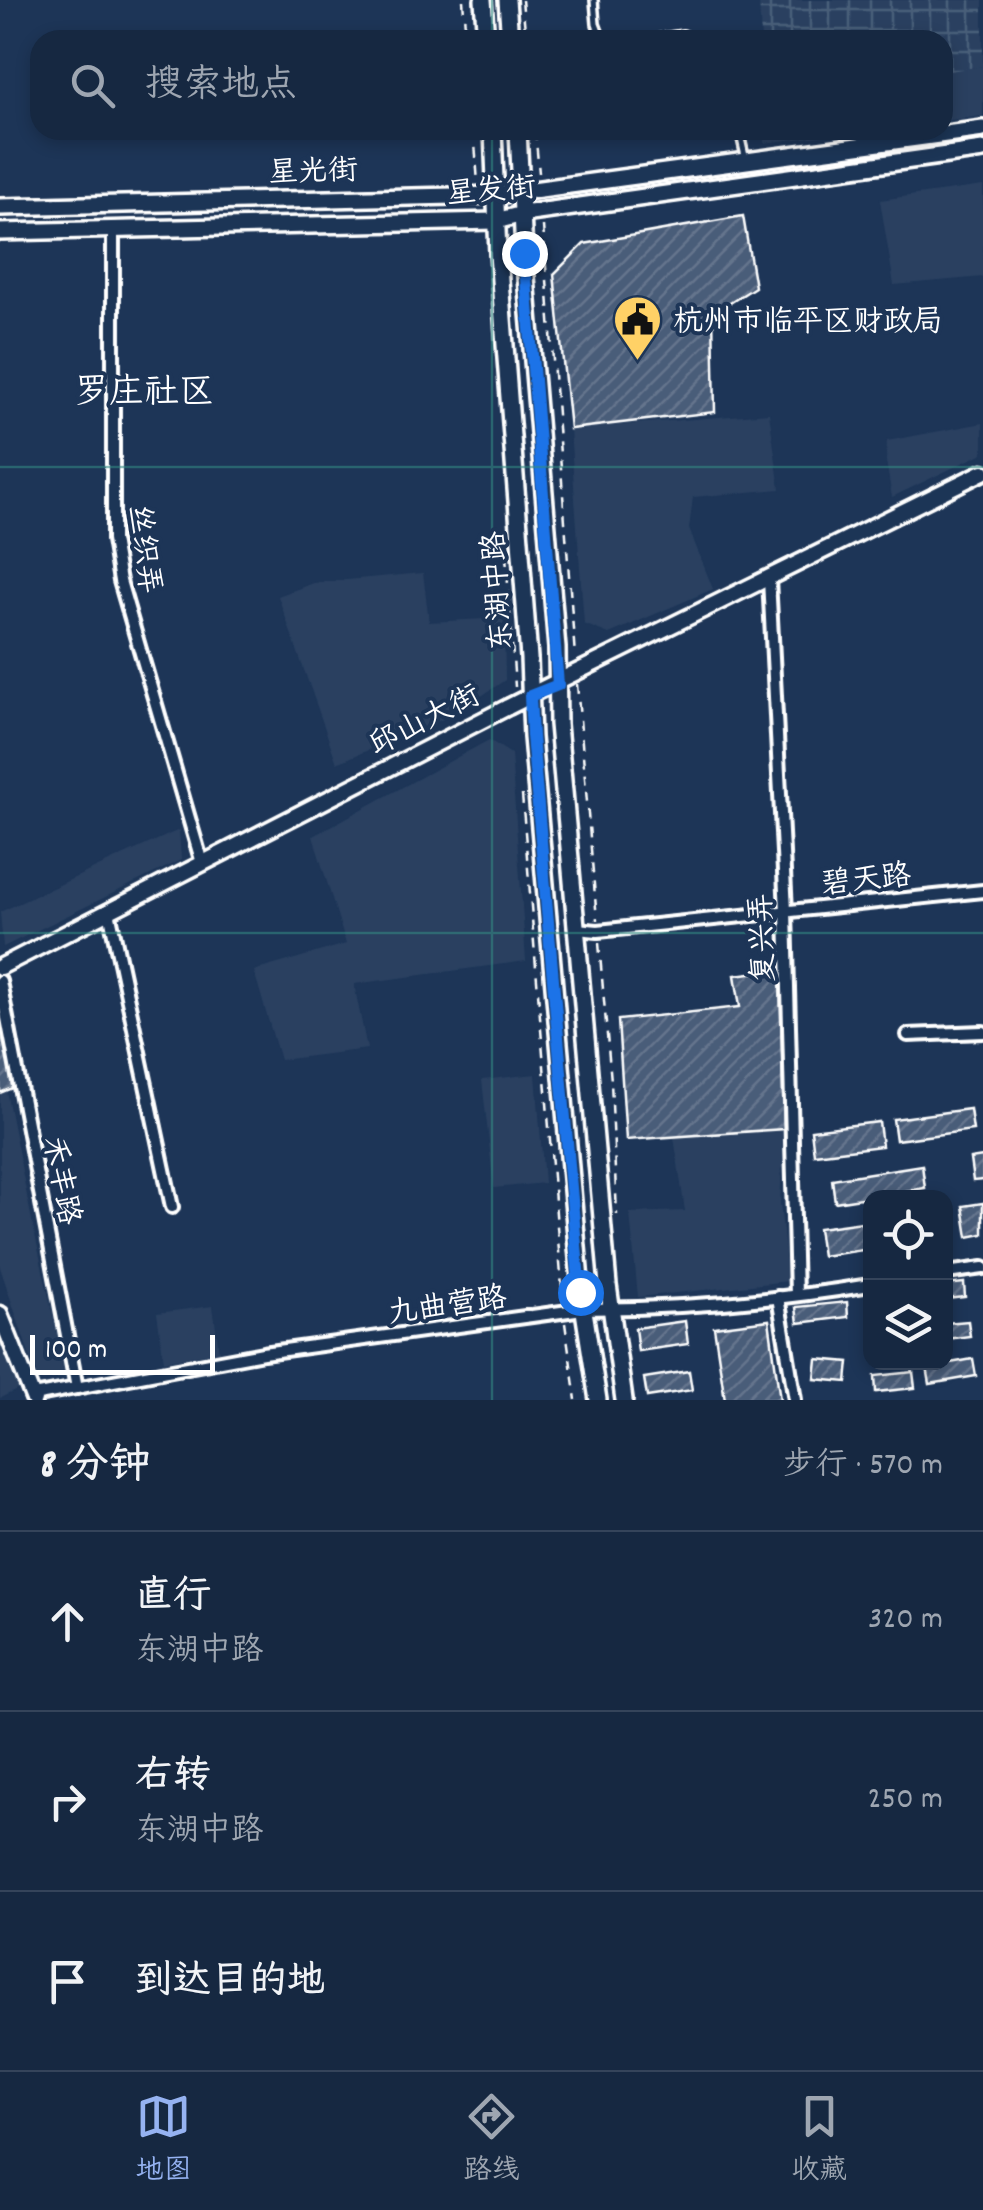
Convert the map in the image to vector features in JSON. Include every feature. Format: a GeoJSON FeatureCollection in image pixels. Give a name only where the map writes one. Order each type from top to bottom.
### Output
{"type":"FeatureCollection","features":[{"type":"Feature","properties":{"kind":"main road"},"geometry":{"type":"LineString","coordinates":[[483,0],[485,30]]}},
{"type":"Feature","properties":{"kind":"main road"},"geometry":{"type":"LineString","coordinates":[[507,0],[509,30]]}},
{"type":"Feature","properties":{"kind":"main road","name":"星光街"},"geometry":{"type":"LineString","coordinates":[[953,133],[983,129]]}},
{"type":"Feature","properties":{"kind":"main road","name":"东湖中路"},"geometry":{"type":"LineString","coordinates":[[494,140],[527,697],[583,1309],[598,1400]]}},
{"type":"Feature","properties":{"kind":"main road","name":"东湖中路"},"geometry":{"type":"LineString","coordinates":[[519,140],[558,724],[611,1309],[624,1400]]}},
{"type":"Feature","properties":{"kind":"main road","name":"星光街"},"geometry":{"type":"LineString","coordinates":[[0,207],[496,195],[899,140]]}},
{"type":"Feature","properties":{"kind":"main road","name":"星发街"},"geometry":{"type":"LineString","coordinates":[[0,232],[496,220],[983,150]]}},
{"type":"Feature","properties":{"kind":"main road","name":"邱山大街"},"geometry":{"type":"LineString","coordinates":[[0,967],[527,697],[983,472]]}},
{"type":"Feature","properties":{"kind":"main road"},"geometry":{"type":"LineString","coordinates":[[0,1314],[34,1398]]}},
{"type":"Feature","properties":{"kind":"street","name":"丝织弄"},"geometry":{"type":"LineString","coordinates":[[114,230],[114,540],[120,581],[202,863]]}},
{"type":"Feature","properties":{"kind":"street","name":"复兴弄"},"geometry":{"type":"LineString","coordinates":[[769,579],[786,911],[796,1296]]}},
{"type":"Feature","properties":{"kind":"street","name":"碧天路"},"geometry":{"type":"LineString","coordinates":[[576,929],[598,931],[983,891]]}},
{"type":"Feature","properties":{"kind":"street"},"geometry":{"type":"LineString","coordinates":[[110,911],[172,1207]]}},
{"type":"Feature","properties":{"kind":"street","name":"禾丰路"},"geometry":{"type":"LineString","coordinates":[[0,980],[77,1388]]}},
{"type":"Feature","properties":{"kind":"street"},"geometry":{"type":"LineString","coordinates":[[908,1036],[983,1032]]}},
{"type":"Feature","properties":{"kind":"street"},"geometry":{"type":"LineString","coordinates":[[953,1273],[983,1268]]}},
{"type":"Feature","properties":{"kind":"street","name":"九曲营路"},"geometry":{"type":"LineString","coordinates":[[34,1398],[262,1354],[583,1309],[796,1296],[863,1286]]}},
{"type":"Feature","properties":{"kind":"street"},"geometry":{"type":"LineString","coordinates":[[778,1297],[795,1400]]}},
{"type":"Feature","properties":{"kind":"lane"},"geometry":{"type":"LineString","coordinates":[[594,0],[599,30]]}},
{"type":"Feature","properties":{"kind":"lane"},"geometry":{"type":"LineString","coordinates":[[741,140],[746,160]]}},
{"type":"Feature","properties":{"kind":"path"},"geometry":{"type":"LineString","coordinates":[[463,0],[465,30]]}},
{"type":"Feature","properties":{"kind":"path"},"geometry":{"type":"LineString","coordinates":[[522,0],[525,30]]}},
{"type":"Feature","properties":{"kind":"path"},"geometry":{"type":"LineString","coordinates":[[537,140],[540,189]]}},
{"type":"Feature","properties":{"kind":"path"},"geometry":{"type":"LineString","coordinates":[[542,212],[611,1082],[617,1214]]}},
{"type":"Feature","properties":{"kind":"shaded area"},"geometry":{"type":"Polygon","coordinates":[[[759,0],[983,0],[983,66],[953,70],[953,30],[760,30],[759,0]]]}},
{"type":"Feature","properties":{"kind":"shaded area"},"geometry":{"type":"Polygon","coordinates":[[[983,66],[983,116],[953,120],[953,70],[983,66]]]}},
{"type":"Feature","properties":{"kind":"shaded area"},"geometry":{"type":"Polygon","coordinates":[[[983,186],[983,277],[894,285],[880,200],[983,186]]]}},
{"type":"Feature","properties":{"kind":"shaded area"},"geometry":{"type":"Polygon","coordinates":[[[769,413],[780,489],[693,497],[689,529],[713,589],[609,634],[584,624],[570,429],[769,413]]]}},
{"type":"Feature","properties":{"kind":"shaded area"},"geometry":{"type":"Polygon","coordinates":[[[983,423],[983,453],[892,497],[887,441],[983,423]]]}},
{"type":"Feature","properties":{"kind":"shaded area"},"geometry":{"type":"Polygon","coordinates":[[[423,573],[429,622],[504,618],[505,680],[455,714],[337,763],[278,596],[314,583],[423,573]]]}},
{"type":"Feature","properties":{"kind":"shaded area"},"geometry":{"type":"Polygon","coordinates":[[[489,740],[511,754],[526,961],[354,984],[367,1049],[280,1060],[254,971],[346,944],[313,836],[489,740]]]}},
{"type":"Feature","properties":{"kind":"shaded area"},"geometry":{"type":"Polygon","coordinates":[[[179,830],[181,860],[3,947],[0,912],[179,830]]]}},
{"type":"Feature","properties":{"kind":"shaded area"},"geometry":{"type":"Polygon","coordinates":[[[536,1074],[544,1183],[494,1188],[482,1080],[536,1074]]]}},
{"type":"Feature","properties":{"kind":"shaded area"},"geometry":{"type":"Polygon","coordinates":[[[6,1091],[67,1378],[38,1381],[0,1267],[0,1093],[6,1091]]]}},
{"type":"Feature","properties":{"kind":"shaded area"},"geometry":{"type":"Polygon","coordinates":[[[784,1129],[780,1203],[788,1281],[638,1297],[630,1213],[685,1211],[674,1137],[784,1129]]]}},
{"type":"Feature","properties":{"kind":"shaded area"},"geometry":{"type":"Polygon","coordinates":[[[213,1306],[219,1352],[164,1361],[157,1313],[213,1306]]]}},
{"type":"Feature","properties":{"kind":"shaded area"},"geometry":{"type":"Polygon","coordinates":[[[0,1335],[21,1388],[0,1398],[0,1335]]]}},
{"type":"Feature","properties":{"kind":"building","name":"杭州市临平区财政局"},"geometry":{"type":"Polygon","coordinates":[[[743,216],[755,287],[713,314],[715,412],[570,429],[554,274],[584,244],[743,216]]]}},
{"type":"Feature","properties":{"kind":"building"},"geometry":{"type":"Polygon","coordinates":[[[780,969],[784,1129],[626,1140],[618,1020],[740,1007],[735,975],[780,969]]]}},
{"type":"Feature","properties":{"kind":"building"},"geometry":{"type":"Polygon","coordinates":[[[0,1006],[17,1086],[0,1093],[0,1006]]]}},
{"type":"Feature","properties":{"kind":"building"},"geometry":{"type":"Polygon","coordinates":[[[970,1109],[973,1130],[896,1140],[893,1119],[970,1109]]]}},
{"type":"Feature","properties":{"kind":"building"},"geometry":{"type":"Polygon","coordinates":[[[879,1122],[882,1146],[814,1154],[811,1130],[879,1122]]]}},
{"type":"Feature","properties":{"kind":"building"},"geometry":{"type":"Polygon","coordinates":[[[983,1157],[983,1180],[973,1181],[970,1159],[983,1157]]]}},
{"type":"Feature","properties":{"kind":"building"},"geometry":{"type":"Polygon","coordinates":[[[922,1165],[925,1188],[863,1190],[863,1198],[835,1202],[832,1179],[922,1165]]]}},
{"type":"Feature","properties":{"kind":"building"},"geometry":{"type":"Polygon","coordinates":[[[983,1203],[983,1234],[968,1237],[963,1206],[983,1203]]]}},
{"type":"Feature","properties":{"kind":"building"},"geometry":{"type":"Polygon","coordinates":[[[863,1222],[863,1250],[822,1256],[818,1228],[863,1222]]]}},
{"type":"Feature","properties":{"kind":"building"},"geometry":{"type":"Polygon","coordinates":[[[964,1283],[965,1297],[953,1298],[953,1284],[964,1283]]]}},
{"type":"Feature","properties":{"kind":"building"},"geometry":{"type":"Polygon","coordinates":[[[847,1302],[848,1317],[798,1323],[796,1307],[847,1302]]]}},
{"type":"Feature","properties":{"kind":"building"},"geometry":{"type":"Polygon","coordinates":[[[769,1320],[780,1400],[725,1400],[714,1327],[769,1320]]]}},
{"type":"Feature","properties":{"kind":"building"},"geometry":{"type":"Polygon","coordinates":[[[685,1321],[688,1344],[638,1351],[635,1328],[685,1321]]]}},
{"type":"Feature","properties":{"kind":"building"},"geometry":{"type":"Polygon","coordinates":[[[968,1321],[970,1336],[953,1338],[953,1322],[968,1321]]]}},
{"type":"Feature","properties":{"kind":"building"},"geometry":{"type":"Polygon","coordinates":[[[817,1359],[849,1362],[847,1382],[815,1379],[817,1359]]]}},
{"type":"Feature","properties":{"kind":"building"},"geometry":{"type":"Polygon","coordinates":[[[973,1359],[976,1376],[930,1384],[928,1370],[953,1370],[953,1362],[973,1359]]]}},
{"type":"Feature","properties":{"kind":"building"},"geometry":{"type":"Polygon","coordinates":[[[689,1371],[692,1390],[647,1397],[644,1378],[689,1371]]]}},
{"type":"Feature","properties":{"kind":"building"},"geometry":{"type":"Polygon","coordinates":[[[913,1372],[915,1388],[876,1392],[875,1376],[913,1372]]]}},
{"type":"Feature","properties":{"kind":"place","name":"杭州市临平区财政局"},"geometry":{"type":"Point","coordinates":[638,362]}},
{"type":"Feature","properties":{"kind":"district","name":"罗庄社区"},"geometry":{"type":"Point","coordinates":[144,390]}},
{"type":"Feature","properties":{"kind":"route"},"geometry":{"type":"LineString","coordinates":[[524,253],[558,685],[530,696],[532,736],[580,1292]]}}]}
